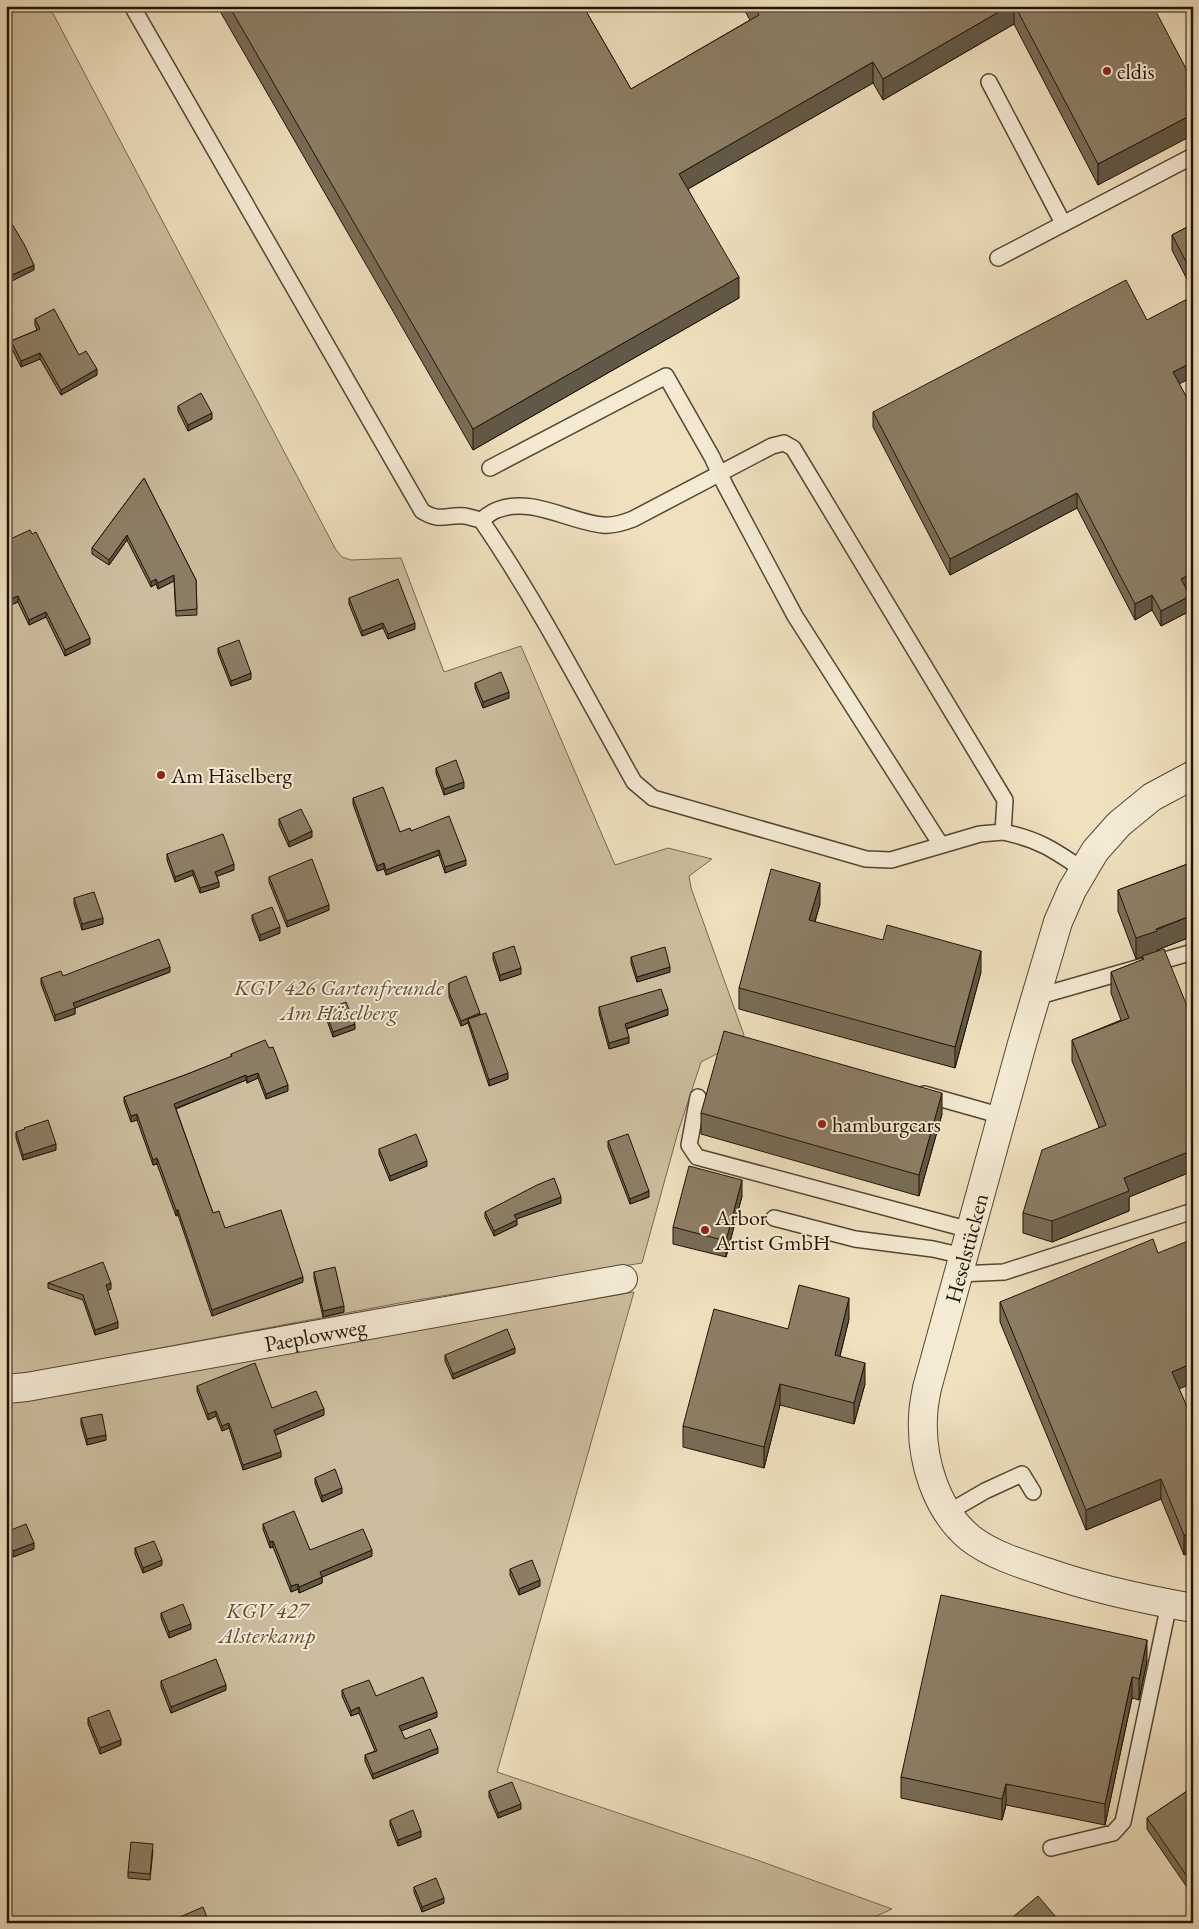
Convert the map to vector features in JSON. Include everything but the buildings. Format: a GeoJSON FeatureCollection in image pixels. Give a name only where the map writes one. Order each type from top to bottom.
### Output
{"type":"FeatureCollection","features":[{"type":"Feature","properties":{"kind":"street","name":"Heselstücken"},"geometry":{"type":"LineString","coordinates":[[1181,1606],[1130,1597],[1073,1582],[1007,1559],[970,1538],[947,1512],[933,1483],[925,1450],[923,1419],[927,1388],[1058,922],[1082,869],[1095,851],[1120,824],[1152,797],[1193,775]]}},
{"type":"Feature","properties":{"kind":"street","name":"Paeplowweg"},"geometry":{"type":"LineString","coordinates":[[6,1388],[163,1363],[623,1279]]}},
{"type":"Feature","properties":{"kind":"lane"},"geometry":{"type":"LineString","coordinates":[[132,6],[422,511],[431,517],[464,516],[481,520],[530,599],[634,782],[653,798],[866,859],[891,860],[980,834],[1003,832],[1026,836],[1051,848],[1082,869]]}},
{"type":"Feature","properties":{"kind":"lane"},"geometry":{"type":"LineString","coordinates":[[989,82],[1063,223]]}},
{"type":"Feature","properties":{"kind":"lane"},"geometry":{"type":"LineString","coordinates":[[998,258],[1193,156]]}},
{"type":"Feature","properties":{"kind":"lane"},"geometry":{"type":"LineString","coordinates":[[490,468],[666,376],[712,456],[795,616],[941,845]]}},
{"type":"Feature","properties":{"kind":"lane"},"geometry":{"type":"LineString","coordinates":[[481,520],[497,510],[516,506],[539,508],[603,525],[618,524],[633,519],[719,472],[772,446],[784,443],[793,448],[1005,800],[1003,832]]}},
{"type":"Feature","properties":{"kind":"lane"},"geometry":{"type":"LineString","coordinates":[[1036,997],[1193,952]]}},
{"type":"Feature","properties":{"kind":"lane"},"geometry":{"type":"LineString","coordinates":[[910,1090],[1002,1116]]}},
{"type":"Feature","properties":{"kind":"lane"},"geometry":{"type":"LineString","coordinates":[[698,1097],[689,1145],[697,1157],[970,1230]]}},
{"type":"Feature","properties":{"kind":"lane"},"geometry":{"type":"LineString","coordinates":[[774,1218],[855,1239],[933,1249],[961,1265],[1004,1272],[1193,1212]]}},
{"type":"Feature","properties":{"kind":"lane"},"geometry":{"type":"LineString","coordinates":[[947,1512],[985,1491],[1022,1474],[1033,1492]]}},
{"type":"Feature","properties":{"kind":"lane"},"geometry":{"type":"LineString","coordinates":[[1051,1848],[1113,1833],[1123,1822],[1181,1606]]}},
{"type":"Feature","properties":{"kind":"green space","name":"KGV 426 Gartenfreunde Am Häselberg"},"geometry":{"type":"Polygon","coordinates":[[[6,6],[49,6],[336,550],[342,557],[351,560],[401,558],[444,672],[521,646],[615,865],[668,848],[712,859],[689,876],[691,888],[744,1035],[738,1043],[701,1062],[678,1132],[642,1263],[405,1302],[6,1377],[6,6]]]}},
{"type":"Feature","properties":{"kind":"green space","name":"KGV 427 Alsterkamp"},"geometry":{"type":"Polygon","coordinates":[[[634,1292],[497,1772],[757,1860],[892,1909],[861,1923],[6,1923],[6,1401],[30,1399],[634,1292]]]}},
{"type":"Feature","properties":{"kind":"place","name":"eldis"},"geometry":{"type":"Point","coordinates":[1107,71]}},
{"type":"Feature","properties":{"kind":"place","name":"Am Häselberg"},"geometry":{"type":"Point","coordinates":[161,775]}},
{"type":"Feature","properties":{"kind":"place","name":"hamburgcars"},"geometry":{"type":"Point","coordinates":[822,1124]}},
{"type":"Feature","properties":{"kind":"place","name":"Arbor Artist GmbH"},"geometry":{"type":"Point","coordinates":[705,1230]}}]}
